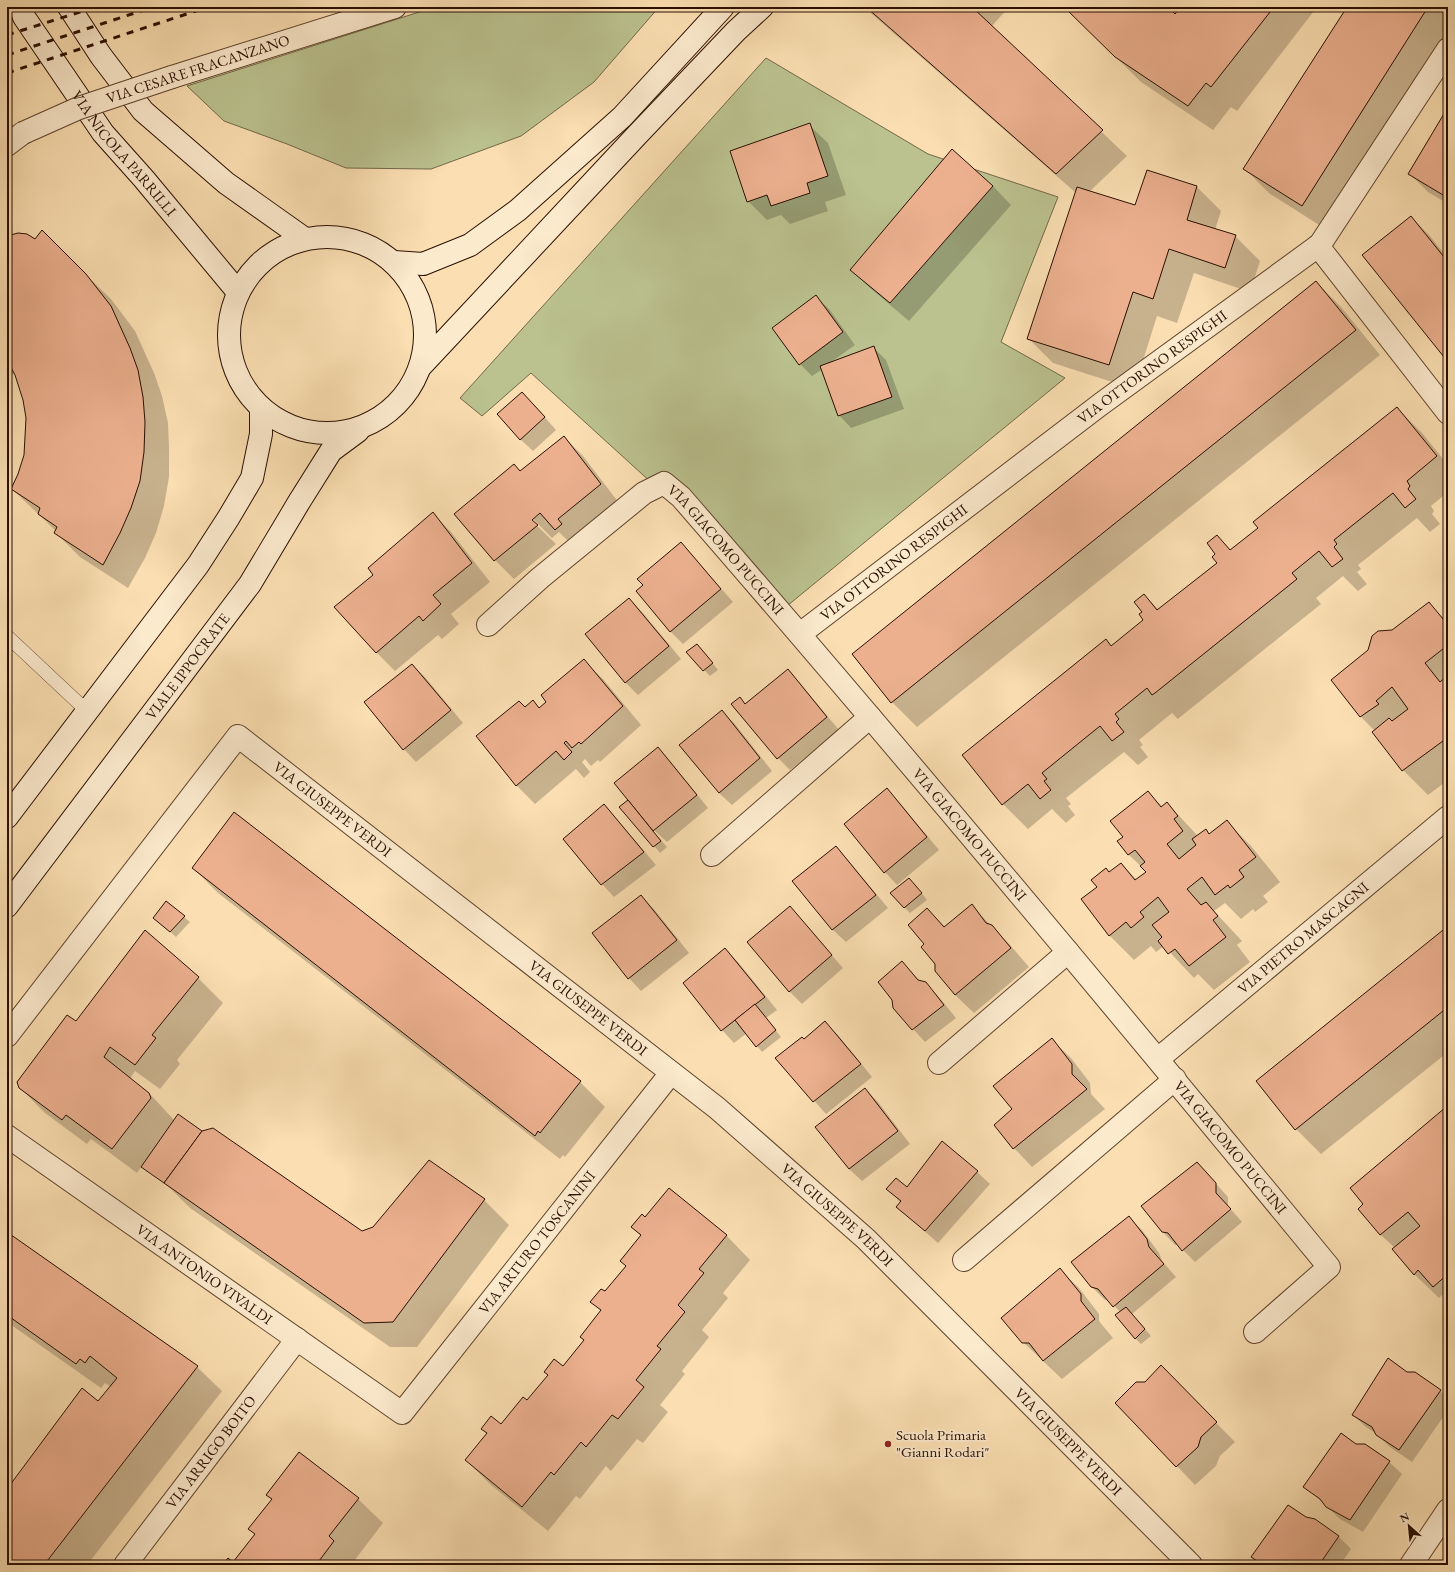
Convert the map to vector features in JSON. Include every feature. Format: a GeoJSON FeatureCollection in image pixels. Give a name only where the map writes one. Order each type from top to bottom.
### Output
{"type":"FeatureCollection","features":[{"type":"Feature","properties":{"kind":"street","name":"VIA NICOLA PARRILLI"},"geometry":{"type":"LineString","coordinates":[[20,7],[24,18],[103,133],[144,179],[238,292]]}},
{"type":"Feature","properties":{"kind":"street"},"geometry":{"type":"LineString","coordinates":[[69,7],[101,56],[144,111],[226,183],[305,239]]}},
{"type":"Feature","properties":{"kind":"street","name":"VIA CESARE FRACANZANO"},"geometry":{"type":"LineString","coordinates":[[15,139],[79,108],[172,77],[395,7]]}},
{"type":"Feature","properties":{"kind":"street"},"geometry":{"type":"LineString","coordinates":[[394,262],[423,264],[470,245],[518,210],[622,117],[723,7]]}},
{"type":"Feature","properties":{"kind":"street"},"geometry":{"type":"LineString","coordinates":[[421,366],[426,338],[423,309],[412,283],[394,262],[374,248],[352,239],[328,236],[305,239],[282,247],[264,258],[249,274],[238,292],[229,322],[229,354],[241,384],[261,409],[284,424],[310,432],[337,433],[364,426],[389,412],[394,407],[408,391],[421,366],[649,122],[736,31],[762,7]]}},
{"type":"Feature","properties":{"kind":"street","name":"VIA OTTORINO RESPIGHI"},"geometry":{"type":"LineString","coordinates":[[800,634],[1101,404],[1319,246],[1448,49]]}},
{"type":"Feature","properties":{"kind":"street"},"geometry":{"type":"LineString","coordinates":[[1318,246],[1448,413]]}},
{"type":"Feature","properties":{"kind":"street"},"geometry":{"type":"LineString","coordinates":[[7,817],[198,566],[252,478],[261,434],[261,409]]}},
{"type":"Feature","properties":{"kind":"street","name":"VIALE IPPOCRATE"},"geometry":{"type":"LineString","coordinates":[[7,906],[250,584],[331,451],[364,426]]}},
{"type":"Feature","properties":{"kind":"street","name":"VIA GIACOMO PUCCINI"},"geometry":{"type":"LineString","coordinates":[[488,625],[540,578],[644,493],[664,483],[681,497],[800,634],[1068,952],[1329,1267],[1255,1332]]}},
{"type":"Feature","properties":{"kind":"street"},"geometry":{"type":"LineString","coordinates":[[712,855],[870,717]]}},
{"type":"Feature","properties":{"kind":"street","name":"VIA GIUSEPPE VERDI"},"geometry":{"type":"LineString","coordinates":[[7,1036],[238,736],[717,1108],[866,1239],[1190,1565]]}},
{"type":"Feature","properties":{"kind":"street","name":"VIA PIETRO MASCAGNI"},"geometry":{"type":"LineString","coordinates":[[1158,1059],[1448,817]]}},
{"type":"Feature","properties":{"kind":"street"},"geometry":{"type":"LineString","coordinates":[[939,1063],[1068,952]]}},
{"type":"Feature","properties":{"kind":"street","name":"VIA ARTURO TOSCANINI"},"geometry":{"type":"LineString","coordinates":[[402,1413],[672,1073]]}},
{"type":"Feature","properties":{"kind":"street"},"geometry":{"type":"LineString","coordinates":[[964,1260],[1175,1080]]}},
{"type":"Feature","properties":{"kind":"street","name":"VIA ANTONIO VIVALDI"},"geometry":{"type":"LineString","coordinates":[[7,1136],[402,1413]]}},
{"type":"Feature","properties":{"kind":"street","name":"VIA ARRIGO BOITO"},"geometry":{"type":"LineString","coordinates":[[125,1565],[297,1339]]}},
{"type":"Feature","properties":{"kind":"street"},"geometry":{"type":"LineString","coordinates":[[1411,1565],[1448,1510]]}},
{"type":"Feature","properties":{"kind":"lane"},"geometry":{"type":"LineString","coordinates":[[7,636],[87,711]]}},
{"type":"Feature","properties":{"kind":"green space"},"geometry":{"type":"Polygon","coordinates":[[[435,7],[659,7],[594,82],[521,136],[431,169],[346,168],[224,121],[187,86],[435,7]]]}},
{"type":"Feature","properties":{"kind":"green space"},"geometry":{"type":"Polygon","coordinates":[[[766,58],[928,154],[1058,197],[1001,342],[1065,378],[787,606],[531,373],[482,416],[460,398],[766,58]]]}},
{"type":"Feature","properties":{"kind":"building"},"geometry":{"type":"Polygon","coordinates":[[[866,7],[972,7],[1103,130],[1056,174],[866,7]]]}},
{"type":"Feature","properties":{"kind":"building"},"geometry":{"type":"Polygon","coordinates":[[[1064,7],[1168,7],[1175,14],[1180,7],[1274,7],[1211,87],[1206,83],[1188,106],[1115,57],[1064,7]]]}},
{"type":"Feature","properties":{"kind":"building"},"geometry":{"type":"Polygon","coordinates":[[[1347,7],[1428,7],[1302,206],[1243,169],[1347,7]]]}},
{"type":"Feature","properties":{"kind":"building"},"geometry":{"type":"Polygon","coordinates":[[[1448,107],[1448,198],[1408,174],[1448,107]]]}},
{"type":"Feature","properties":{"kind":"building"},"geometry":{"type":"Polygon","coordinates":[[[810,123],[828,176],[807,183],[810,193],[771,206],[767,195],[747,202],[730,151],[810,123]]]}},
{"type":"Feature","properties":{"kind":"building"},"geometry":{"type":"Polygon","coordinates":[[[952,149],[993,186],[890,303],[850,270],[952,149]]]}},
{"type":"Feature","properties":{"kind":"building"},"geometry":{"type":"Polygon","coordinates":[[[1147,170],[1197,186],[1187,220],[1236,235],[1225,268],[1169,249],[1153,299],[1133,292],[1109,365],[1027,339],[1077,187],[1135,205],[1147,170]]]}},
{"type":"Feature","properties":{"kind":"building"},"geometry":{"type":"Polygon","coordinates":[[[1411,216],[1448,262],[1448,362],[1362,255],[1411,216]]]}},
{"type":"Feature","properties":{"kind":"building"},"geometry":{"type":"Polygon","coordinates":[[[42,230],[86,274],[111,306],[138,370],[143,397],[145,422],[144,452],[140,481],[131,508],[120,533],[103,565],[54,533],[57,527],[38,514],[40,508],[11,489],[24,455],[26,418],[23,400],[15,375],[7,360],[7,236],[18,233],[27,234],[35,239],[42,230]]]}},
{"type":"Feature","properties":{"kind":"building"},"geometry":{"type":"Polygon","coordinates":[[[1316,281],[1356,330],[891,703],[852,654],[1316,281]]]}},
{"type":"Feature","properties":{"kind":"building"},"geometry":{"type":"Polygon","coordinates":[[[816,295],[843,332],[799,365],[772,328],[816,295]]]}},
{"type":"Feature","properties":{"kind":"building"},"geometry":{"type":"Polygon","coordinates":[[[874,346],[892,397],[838,416],[820,366],[874,346]]]}},
{"type":"Feature","properties":{"kind":"building"},"geometry":{"type":"Polygon","coordinates":[[[522,392],[545,417],[520,440],[497,414],[522,392]]]}},
{"type":"Feature","properties":{"kind":"building"},"geometry":{"type":"Polygon","coordinates":[[[1397,407],[1437,456],[1407,481],[1410,486],[1408,489],[1416,499],[1405,508],[1393,493],[1334,540],[1337,544],[1334,547],[1343,559],[1332,567],[1319,551],[1292,573],[1297,579],[1155,693],[1152,695],[1147,688],[1115,714],[1119,719],[1116,722],[1124,732],[1112,741],[1100,726],[1042,773],[1047,779],[1044,781],[1051,790],[1040,799],[1028,784],[1002,805],[962,755],[1106,639],[1111,646],[1143,620],[1139,614],[1142,612],[1134,602],[1144,594],[1157,610],[1217,563],[1212,557],[1215,554],[1207,543],[1217,535],[1230,550],[1258,528],[1253,522],[1397,407]]]}},
{"type":"Feature","properties":{"kind":"building"},"geometry":{"type":"Polygon","coordinates":[[[564,436],[601,484],[558,519],[562,524],[555,530],[540,513],[532,520],[538,525],[494,561],[454,514],[514,464],[520,471],[564,436]]]}},
{"type":"Feature","properties":{"kind":"building"},"geometry":{"type":"Polygon","coordinates":[[[433,512],[472,563],[433,595],[441,604],[423,621],[419,616],[376,653],[334,607],[373,575],[368,568],[433,512]]]}},
{"type":"Feature","properties":{"kind":"building"},"geometry":{"type":"Polygon","coordinates":[[[681,542],[721,589],[670,632],[636,591],[643,585],[637,579],[681,542]]]}},
{"type":"Feature","properties":{"kind":"building"},"geometry":{"type":"Polygon","coordinates":[[[629,598],[669,646],[625,683],[585,634],[629,598]]]}},
{"type":"Feature","properties":{"kind":"building"},"geometry":{"type":"Polygon","coordinates":[[[1429,602],[1448,625],[1448,645],[1425,663],[1440,682],[1448,675],[1448,741],[1443,741],[1402,771],[1372,732],[1389,718],[1392,721],[1408,709],[1392,687],[1376,701],[1379,704],[1360,717],[1331,680],[1368,650],[1372,636],[1378,631],[1392,630],[1429,602]]]}},
{"type":"Feature","properties":{"kind":"building"},"geometry":{"type":"Polygon","coordinates":[[[697,644],[713,663],[703,671],[686,652],[697,644]]]}},
{"type":"Feature","properties":{"kind":"building"},"geometry":{"type":"Polygon","coordinates":[[[584,659],[623,706],[581,744],[579,742],[572,748],[566,741],[564,743],[572,752],[564,760],[556,751],[516,786],[476,736],[519,701],[525,707],[533,700],[539,708],[546,702],[541,695],[584,659]]]}},
{"type":"Feature","properties":{"kind":"building"},"geometry":{"type":"Polygon","coordinates":[[[412,664],[451,710],[403,750],[364,702],[412,664]]]}},
{"type":"Feature","properties":{"kind":"building"},"geometry":{"type":"Polygon","coordinates":[[[788,669],[827,717],[777,759],[731,704],[740,697],[745,704],[788,669]]]}},
{"type":"Feature","properties":{"kind":"building"},"geometry":{"type":"Polygon","coordinates":[[[722,710],[760,758],[719,793],[679,745],[722,710]]]}},
{"type":"Feature","properties":{"kind":"building"},"geometry":{"type":"Polygon","coordinates":[[[658,747],[697,795],[653,831],[614,783],[658,747]]]}},
{"type":"Feature","properties":{"kind":"building"},"geometry":{"type":"Polygon","coordinates":[[[887,788],[927,837],[884,873],[844,824],[887,788]]]}},
{"type":"Feature","properties":{"kind":"building"},"geometry":{"type":"Polygon","coordinates":[[[1148,791],[1161,807],[1167,802],[1178,816],[1174,819],[1183,831],[1167,844],[1179,859],[1196,845],[1192,839],[1206,829],[1209,834],[1227,820],[1256,857],[1239,870],[1244,877],[1230,888],[1228,885],[1215,895],[1202,877],[1187,889],[1201,905],[1206,902],[1218,916],[1213,920],[1226,937],[1189,966],[1175,949],[1168,954],[1158,941],[1162,937],[1152,925],[1169,912],[1158,897],[1140,912],[1144,917],[1131,928],[1126,922],[1109,936],[1081,899],[1097,887],[1091,880],[1106,868],[1109,872],[1121,863],[1135,880],[1146,872],[1140,866],[1145,862],[1135,850],[1128,855],[1117,841],[1123,837],[1110,821],[1148,791]]]}},
{"type":"Feature","properties":{"kind":"building"},"geometry":{"type":"Polygon","coordinates":[[[628,800],[661,841],[653,847],[619,807],[628,800]]]}},
{"type":"Feature","properties":{"kind":"building"},"geometry":{"type":"Polygon","coordinates":[[[604,804],[644,852],[601,885],[563,839],[604,804]]]}},
{"type":"Feature","properties":{"kind":"building"},"geometry":{"type":"Polygon","coordinates":[[[234,812],[581,1081],[540,1133],[538,1131],[535,1136],[192,868],[234,812]]]}},
{"type":"Feature","properties":{"kind":"building"},"geometry":{"type":"Polygon","coordinates":[[[836,846],[876,895],[832,930],[792,881],[836,846]]]}},
{"type":"Feature","properties":{"kind":"building"},"geometry":{"type":"Polygon","coordinates":[[[909,878],[922,893],[904,908],[890,893],[909,878]]]}},
{"type":"Feature","properties":{"kind":"building"},"geometry":{"type":"Polygon","coordinates":[[[641,895],[677,940],[628,979],[592,933],[641,895]]]}},
{"type":"Feature","properties":{"kind":"building"},"geometry":{"type":"Polygon","coordinates":[[[166,901],[185,916],[170,932],[153,918],[166,901]]]}},
{"type":"Feature","properties":{"kind":"building"},"geometry":{"type":"Polygon","coordinates":[[[972,904],[986,923],[992,925],[1011,948],[955,995],[935,971],[935,964],[921,947],[924,944],[908,925],[927,908],[944,927],[972,904]]]}},
{"type":"Feature","properties":{"kind":"building"},"geometry":{"type":"Polygon","coordinates":[[[790,906],[832,955],[789,992],[747,942],[790,906]]]}},
{"type":"Feature","properties":{"kind":"building"},"geometry":{"type":"Polygon","coordinates":[[[1448,926],[1448,1007],[1295,1130],[1256,1081],[1448,926]]]}},
{"type":"Feature","properties":{"kind":"building"},"geometry":{"type":"Polygon","coordinates":[[[145,930],[199,977],[152,1035],[156,1038],[135,1065],[110,1047],[104,1057],[149,1093],[151,1098],[112,1149],[66,1115],[62,1120],[19,1088],[17,1082],[67,1015],[76,1021],[145,930]]]}},
{"type":"Feature","properties":{"kind":"building"},"geometry":{"type":"Polygon","coordinates":[[[725,948],[765,997],[721,1031],[683,983],[725,948]]]}},
{"type":"Feature","properties":{"kind":"building"},"geometry":{"type":"Polygon","coordinates":[[[902,961],[918,980],[926,982],[944,1005],[912,1030],[893,1008],[892,1000],[878,982],[902,961]]]}},
{"type":"Feature","properties":{"kind":"building"},"geometry":{"type":"Polygon","coordinates":[[[755,1004],[776,1030],[756,1047],[735,1020],[755,1004]]]}},
{"type":"Feature","properties":{"kind":"building"},"geometry":{"type":"Polygon","coordinates":[[[825,1021],[861,1064],[813,1102],[775,1058],[802,1037],[804,1039],[825,1021]]]}},
{"type":"Feature","properties":{"kind":"building"},"geometry":{"type":"Polygon","coordinates":[[[1052,1038],[1072,1064],[1072,1074],[1087,1089],[1013,1149],[994,1125],[1012,1109],[993,1086],[1052,1038]]]}},
{"type":"Feature","properties":{"kind":"building"},"geometry":{"type":"Polygon","coordinates":[[[865,1088],[898,1131],[849,1169],[815,1127],[865,1088]]]}},
{"type":"Feature","properties":{"kind":"building"},"geometry":{"type":"Polygon","coordinates":[[[1446,1107],[1448,1110],[1448,1274],[1433,1287],[1418,1270],[1414,1275],[1392,1249],[1420,1226],[1408,1212],[1380,1235],[1358,1209],[1363,1204],[1350,1188],[1446,1107]]]}},
{"type":"Feature","properties":{"kind":"building"},"geometry":{"type":"Polygon","coordinates":[[[178,1114],[202,1131],[164,1183],[141,1167],[178,1114]]]}},
{"type":"Feature","properties":{"kind":"building"},"geometry":{"type":"Polygon","coordinates":[[[213,1128],[362,1231],[373,1227],[429,1160],[485,1199],[393,1322],[364,1323],[164,1183],[202,1131],[213,1128]]]}},
{"type":"Feature","properties":{"kind":"building"},"geometry":{"type":"Polygon","coordinates":[[[942,1141],[978,1171],[925,1231],[896,1207],[901,1201],[886,1189],[896,1178],[907,1187],[942,1141]]]}},
{"type":"Feature","properties":{"kind":"building"},"geometry":{"type":"Polygon","coordinates":[[[1197,1162],[1216,1183],[1216,1193],[1231,1209],[1182,1251],[1168,1233],[1162,1232],[1141,1206],[1197,1162]]]}},
{"type":"Feature","properties":{"kind":"building"},"geometry":{"type":"Polygon","coordinates":[[[669,1188],[727,1235],[699,1269],[704,1273],[678,1305],[685,1312],[657,1346],[661,1349],[636,1380],[644,1387],[618,1419],[612,1415],[586,1447],[581,1442],[554,1475],[551,1472],[522,1507],[465,1460],[487,1433],[481,1429],[491,1416],[501,1424],[523,1397],[527,1400],[548,1375],[544,1372],[554,1359],[563,1366],[584,1340],[580,1337],[601,1310],[590,1302],[601,1289],[605,1291],[626,1266],[620,1261],[641,1235],[631,1227],[642,1214],[645,1217],[669,1188]]]}},
{"type":"Feature","properties":{"kind":"building"},"geometry":{"type":"Polygon","coordinates":[[[1129,1216],[1147,1239],[1149,1247],[1164,1264],[1113,1307],[1098,1289],[1091,1287],[1071,1262],[1129,1216]]]}},
{"type":"Feature","properties":{"kind":"building"},"geometry":{"type":"Polygon","coordinates":[[[7,1232],[198,1366],[44,1565],[7,1565],[7,1489],[82,1388],[98,1401],[117,1378],[90,1356],[85,1363],[80,1359],[76,1364],[7,1315],[7,1232]]]}},
{"type":"Feature","properties":{"kind":"building"},"geometry":{"type":"Polygon","coordinates":[[[1060,1268],[1081,1294],[1081,1301],[1095,1319],[1043,1361],[1029,1343],[1022,1343],[1001,1318],[1060,1268]]]}},
{"type":"Feature","properties":{"kind":"building"},"geometry":{"type":"Polygon","coordinates":[[[1126,1307],[1145,1329],[1135,1339],[1115,1315],[1126,1307]]]}},
{"type":"Feature","properties":{"kind":"building"},"geometry":{"type":"Polygon","coordinates":[[[1388,1358],[1407,1372],[1415,1372],[1441,1390],[1399,1450],[1376,1435],[1372,1427],[1352,1415],[1388,1358]]]}},
{"type":"Feature","properties":{"kind":"building"},"geometry":{"type":"Polygon","coordinates":[[[1161,1365],[1217,1422],[1201,1437],[1198,1447],[1176,1467],[1115,1403],[1136,1382],[1145,1382],[1161,1365]]]}},
{"type":"Feature","properties":{"kind":"building"},"geometry":{"type":"Polygon","coordinates":[[[1341,1433],[1356,1444],[1365,1444],[1390,1461],[1350,1520],[1326,1507],[1320,1499],[1303,1487],[1341,1433]]]}},
{"type":"Feature","properties":{"kind":"building"},"geometry":{"type":"Polygon","coordinates":[[[299,1452],[359,1498],[329,1536],[334,1541],[316,1565],[222,1565],[228,1558],[233,1562],[255,1534],[248,1529],[272,1499],[266,1495],[299,1452]]]}},
{"type":"Feature","properties":{"kind":"building"},"geometry":{"type":"Polygon","coordinates":[[[1288,1505],[1306,1517],[1315,1519],[1339,1536],[1319,1565],[1263,1565],[1251,1557],[1288,1505]]]}},
{"type":"Feature","properties":{"kind":"railway"},"geometry":{"type":"LineString","coordinates":[[7,35],[96,7]]}},
{"type":"Feature","properties":{"kind":"railway"},"geometry":{"type":"LineString","coordinates":[[7,55],[153,7]]}},
{"type":"Feature","properties":{"kind":"railway"},"geometry":{"type":"LineString","coordinates":[[7,73],[208,7]]}},
{"type":"Feature","properties":{"kind":"place","name":"Scuola Primaria \"Gianni Rodari\""},"geometry":{"type":"Point","coordinates":[888,1444]}}]}
